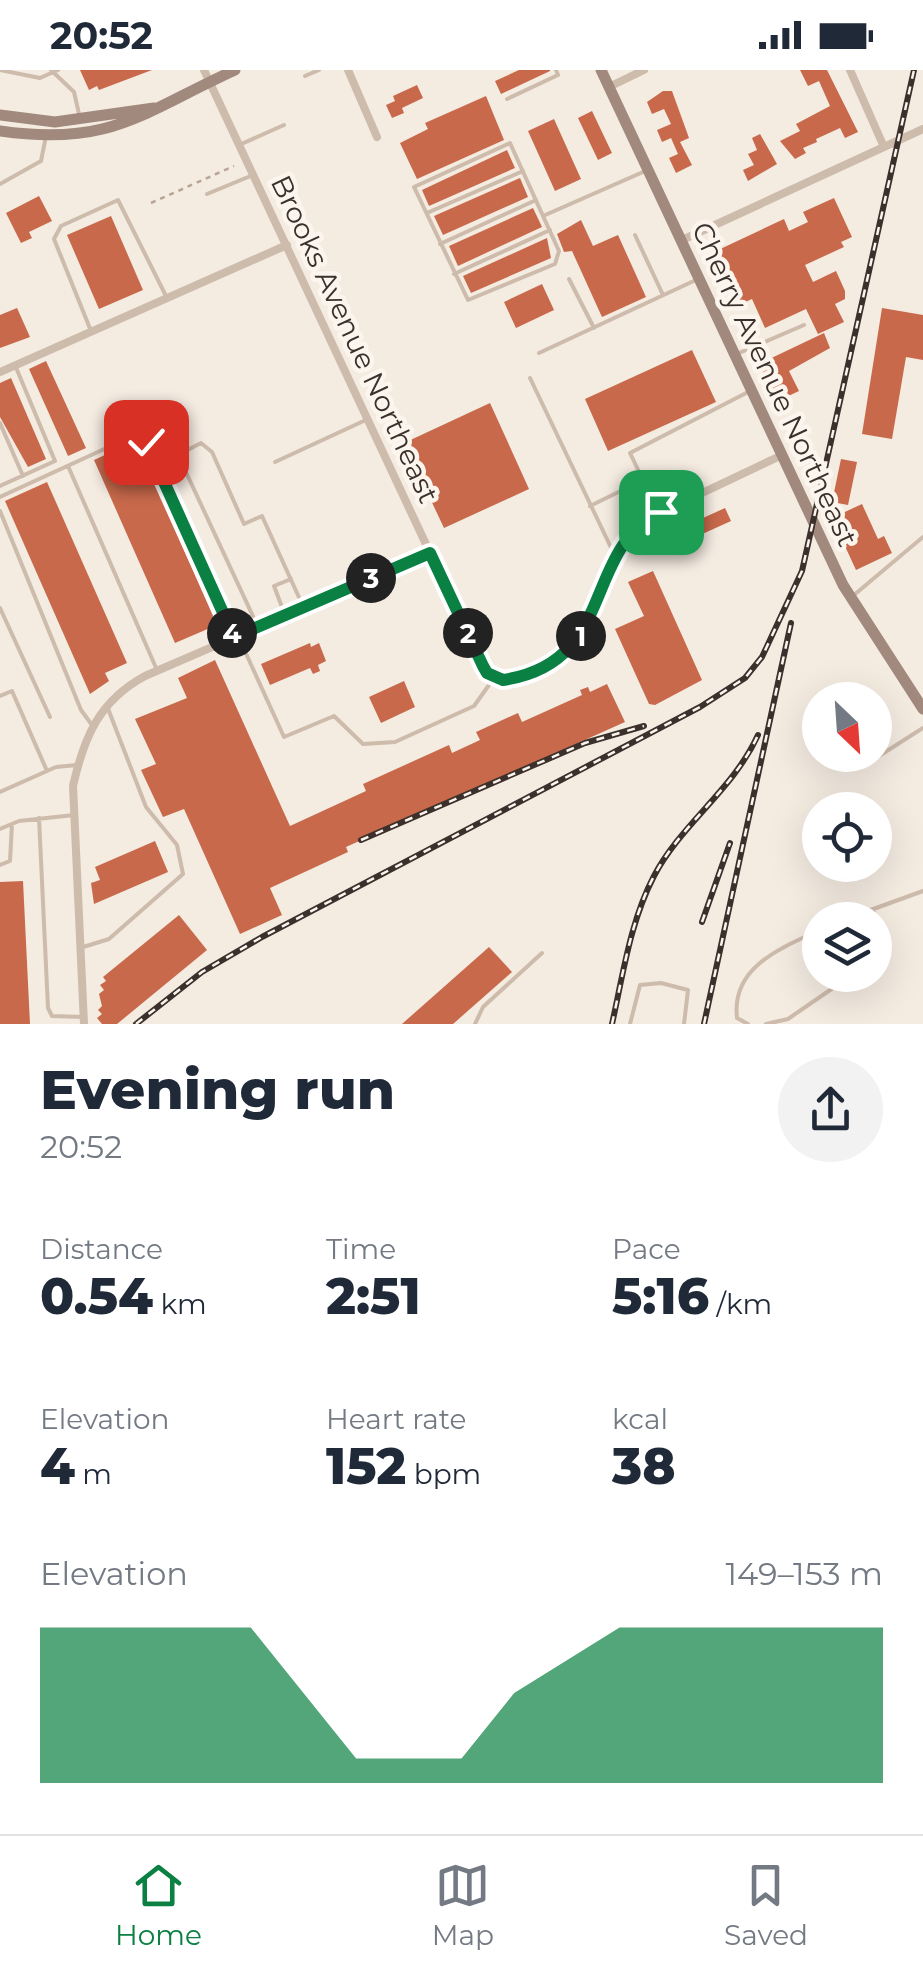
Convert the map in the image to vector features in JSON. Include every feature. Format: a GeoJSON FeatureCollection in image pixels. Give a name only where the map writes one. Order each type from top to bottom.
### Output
{"type":"FeatureCollection","features":[{"type":"Feature","properties":{"kind":"main road"},"geometry":{"type":"LineString","coordinates":[[0,131],[46,136],[104,132],[142,118],[206,76],[235,70]]}},
{"type":"Feature","properties":{"kind":"main road","name":"Cherry Avenue Northeast"},"geometry":{"type":"LineString","coordinates":[[601,70],[850,598],[923,709]]}},
{"type":"Feature","properties":{"kind":"main road"},"geometry":{"type":"LineString","coordinates":[[0,115],[46,121],[80,120],[154,108]]}},
{"type":"Feature","properties":{"kind":"street"},"geometry":{"type":"LineString","coordinates":[[348,70],[377,137]]}},
{"type":"Feature","properties":{"kind":"street"},"geometry":{"type":"LineString","coordinates":[[609,87],[644,70]]}},
{"type":"Feature","properties":{"kind":"street"},"geometry":{"type":"LineString","coordinates":[[850,70],[884,146]]}},
{"type":"Feature","properties":{"kind":"street","name":"Brooks Avenue Northeast"},"geometry":{"type":"LineString","coordinates":[[206,76],[483,666],[494,678]]}},
{"type":"Feature","properties":{"kind":"street"},"geometry":{"type":"LineString","coordinates":[[680,241],[923,129]]}},
{"type":"Feature","properties":{"kind":"street"},"geometry":{"type":"LineString","coordinates":[[0,372],[286,245]]}},
{"type":"Feature","properties":{"kind":"street"},"geometry":{"type":"LineString","coordinates":[[494,678],[518,677],[570,649],[584,630],[634,528],[780,456]]}},
{"type":"Feature","properties":{"kind":"street"},"geometry":{"type":"LineString","coordinates":[[84,1020],[74,814],[77,765],[86,736],[107,704],[129,684],[158,670],[430,553]]}},
{"type":"Feature","properties":{"kind":"lane"},"geometry":{"type":"LineString","coordinates":[[0,70],[40,78],[54,71],[74,92],[80,120]]}},
{"type":"Feature","properties":{"kind":"lane"},"geometry":{"type":"LineString","coordinates":[[305,76],[319,70]]}},
{"type":"Feature","properties":{"kind":"lane"},"geometry":{"type":"LineString","coordinates":[[507,99],[558,76],[556,70]]}},
{"type":"Feature","properties":{"kind":"lane"},"geometry":{"type":"LineString","coordinates":[[0,184],[41,161],[46,121]]}},
{"type":"Feature","properties":{"kind":"lane"},"geometry":{"type":"LineString","coordinates":[[239,145],[284,124]]}},
{"type":"Feature","properties":{"kind":"lane"},"geometry":{"type":"LineString","coordinates":[[504,142],[510,143],[536,200],[559,251],[555,264],[468,300],[425,214],[416,182],[504,142]]}},
{"type":"Feature","properties":{"kind":"lane"},"geometry":{"type":"LineString","coordinates":[[543,216],[647,170]]}},
{"type":"Feature","properties":{"kind":"lane"},"geometry":{"type":"LineString","coordinates":[[425,214],[523,171]]}},
{"type":"Feature","properties":{"kind":"lane"},"geometry":{"type":"LineString","coordinates":[[208,194],[253,174]]}},
{"type":"Feature","properties":{"kind":"lane"},"geometry":{"type":"LineString","coordinates":[[91,332],[54,240],[61,226],[118,200],[167,298]]}},
{"type":"Feature","properties":{"kind":"lane"},"geometry":{"type":"LineString","coordinates":[[440,244],[536,200]]}},
{"type":"Feature","properties":{"kind":"lane"},"geometry":{"type":"LineString","coordinates":[[454,274],[550,230]]}},
{"type":"Feature","properties":{"kind":"lane"},"geometry":{"type":"LineString","coordinates":[[634,234],[663,295]]}},
{"type":"Feature","properties":{"kind":"lane"},"geometry":{"type":"LineString","coordinates":[[568,279],[594,328]]}},
{"type":"Feature","properties":{"kind":"lane"},"geometry":{"type":"LineString","coordinates":[[539,352],[698,279]]}},
{"type":"Feature","properties":{"kind":"lane"},"geometry":{"type":"LineString","coordinates":[[734,355],[804,325]]}},
{"type":"Feature","properties":{"kind":"lane"},"geometry":{"type":"LineString","coordinates":[[0,486],[55,461],[15,366]]}},
{"type":"Feature","properties":{"kind":"lane"},"geometry":{"type":"LineString","coordinates":[[530,378],[616,558]]}},
{"type":"Feature","properties":{"kind":"lane"},"geometry":{"type":"LineString","coordinates":[[661,512],[630,454],[750,392]]}},
{"type":"Feature","properties":{"kind":"lane"},"geometry":{"type":"LineString","coordinates":[[276,462],[368,418]]}},
{"type":"Feature","properties":{"kind":"lane"},"geometry":{"type":"LineString","coordinates":[[0,423],[22,476]]}},
{"type":"Feature","properties":{"kind":"lane"},"geometry":{"type":"LineString","coordinates":[[0,497],[137,434],[142,436],[284,737],[334,716],[363,744],[395,742],[474,706],[494,678]]}},
{"type":"Feature","properties":{"kind":"lane"},"geometry":{"type":"LineString","coordinates":[[258,627],[178,455],[201,443],[212,452],[244,524],[262,516],[304,607]]}},
{"type":"Feature","properties":{"kind":"lane"},"geometry":{"type":"LineString","coordinates":[[68,466],[158,670]]}},
{"type":"Feature","properties":{"kind":"lane"},"geometry":{"type":"LineString","coordinates":[[590,506],[643,480]]}},
{"type":"Feature","properties":{"kind":"lane"},"geometry":{"type":"LineString","coordinates":[[0,511],[59,646],[81,710],[92,725]]}},
{"type":"Feature","properties":{"kind":"lane"},"geometry":{"type":"LineString","coordinates":[[850,598],[923,536]]}},
{"type":"Feature","properties":{"kind":"lane"},"geometry":{"type":"LineString","coordinates":[[285,615],[274,586],[290,579]]}},
{"type":"Feature","properties":{"kind":"lane"},"geometry":{"type":"LineString","coordinates":[[0,608],[50,717]]}},
{"type":"Feature","properties":{"kind":"lane"},"geometry":{"type":"LineString","coordinates":[[0,696],[12,691],[47,771]]}},
{"type":"Feature","properties":{"kind":"lane"},"geometry":{"type":"LineString","coordinates":[[80,948],[109,939],[183,874],[176,845],[146,808],[107,704]]}},
{"type":"Feature","properties":{"kind":"lane"},"geometry":{"type":"LineString","coordinates":[[892,748],[923,728]]}},
{"type":"Feature","properties":{"kind":"lane"},"geometry":{"type":"LineString","coordinates":[[0,792],[47,771],[77,765]]}},
{"type":"Feature","properties":{"kind":"lane"},"geometry":{"type":"LineString","coordinates":[[0,830],[39,818],[74,814]]}},
{"type":"Feature","properties":{"kind":"lane"},"geometry":{"type":"LineString","coordinates":[[39,818],[48,1008],[52,1016],[84,1020]]}},
{"type":"Feature","properties":{"kind":"lane"},"geometry":{"type":"LineString","coordinates":[[0,865],[10,860],[12,824]]}},
{"type":"Feature","properties":{"kind":"lane"},"geometry":{"type":"LineString","coordinates":[[890,902],[923,890]]}},
{"type":"Feature","properties":{"kind":"lane"},"geometry":{"type":"LineString","coordinates":[[748,1024],[737,1018],[735,998],[745,979],[769,954],[802,938]]}},
{"type":"Feature","properties":{"kind":"lane"},"geometry":{"type":"LineString","coordinates":[[475,1024],[483,1007],[542,953]]}},
{"type":"Feature","properties":{"kind":"lane"},"geometry":{"type":"LineString","coordinates":[[630,1024],[640,985],[661,982],[688,990],[684,1024]]}},
{"type":"Feature","properties":{"kind":"lane"},"geometry":{"type":"LineString","coordinates":[[766,1024],[788,1018],[827,992]]}},
{"type":"Feature","properties":{"kind":"path"},"geometry":{"type":"LineString","coordinates":[[151,203],[234,166]]}},
{"type":"Feature","properties":{"kind":"building"},"geometry":{"type":"Polygon","coordinates":[[[80,70],[152,70],[99,90],[97,86],[89,90],[80,70]]]}},
{"type":"Feature","properties":{"kind":"building"},"geometry":{"type":"Polygon","coordinates":[[[519,70],[550,71],[501,94],[495,81],[519,70]]]}},
{"type":"Feature","properties":{"kind":"building"},"geometry":{"type":"Polygon","coordinates":[[[800,70],[827,70],[858,132],[845,138],[840,128],[816,139],[817,142],[803,148],[806,153],[795,159],[780,141],[800,131],[796,124],[830,106],[819,81],[808,86],[800,70]]]}},
{"type":"Feature","properties":{"kind":"building"},"geometry":{"type":"Polygon","coordinates":[[[417,85],[423,98],[392,118],[386,105],[395,101],[393,96],[417,85]]]}},
{"type":"Feature","properties":{"kind":"building"},"geometry":{"type":"Polygon","coordinates":[[[663,91],[672,91],[689,138],[680,142],[692,165],[676,173],[669,158],[678,154],[671,138],[662,142],[657,130],[671,124],[664,109],[652,114],[647,102],[663,91]]]}},
{"type":"Feature","properties":{"kind":"building"},"geometry":{"type":"Polygon","coordinates":[[[486,96],[504,140],[417,179],[400,143],[428,129],[425,123],[486,96]]]}},
{"type":"Feature","properties":{"kind":"building"},"geometry":{"type":"Polygon","coordinates":[[[592,111],[612,153],[598,160],[578,118],[592,111]]]}},
{"type":"Feature","properties":{"kind":"building"},"geometry":{"type":"Polygon","coordinates":[[[554,119],[581,179],[555,191],[528,131],[554,119]]]}},
{"type":"Feature","properties":{"kind":"building"},"geometry":{"type":"Polygon","coordinates":[[[760,134],[777,164],[748,181],[743,170],[754,165],[748,154],[757,150],[752,138],[760,134]]]}},
{"type":"Feature","properties":{"kind":"building"},"geometry":{"type":"Polygon","coordinates":[[[507,150],[515,168],[429,206],[422,190],[507,150]]]}},
{"type":"Feature","properties":{"kind":"building"},"geometry":{"type":"Polygon","coordinates":[[[520,178],[528,197],[443,235],[434,216],[520,178]]]}},
{"type":"Feature","properties":{"kind":"building"},"geometry":{"type":"Polygon","coordinates":[[[39,196],[52,221],[29,232],[32,238],[21,243],[6,213],[39,196]]]}},
{"type":"Feature","properties":{"kind":"building"},"geometry":{"type":"Polygon","coordinates":[[[834,198],[852,237],[841,242],[844,247],[805,265],[813,282],[836,271],[845,299],[835,304],[844,322],[818,334],[806,309],[765,328],[752,299],[741,304],[716,251],[784,219],[789,231],[808,222],[803,212],[834,198]]]}},
{"type":"Feature","properties":{"kind":"building"},"geometry":{"type":"Polygon","coordinates":[[[533,208],[542,227],[458,266],[449,246],[533,208]]]}},
{"type":"Feature","properties":{"kind":"building"},"geometry":{"type":"Polygon","coordinates":[[[111,216],[143,290],[99,309],[67,235],[111,216]]]}},
{"type":"Feature","properties":{"kind":"building"},"geometry":{"type":"Polygon","coordinates":[[[581,220],[593,246],[618,235],[646,297],[602,317],[572,251],[564,252],[557,234],[581,220]]]}},
{"type":"Feature","properties":{"kind":"building"},"geometry":{"type":"Polygon","coordinates":[[[547,238],[551,258],[471,293],[463,276],[547,238]]]}},
{"type":"Feature","properties":{"kind":"building"},"geometry":{"type":"Polygon","coordinates":[[[542,284],[554,310],[516,328],[504,302],[542,284]]]}},
{"type":"Feature","properties":{"kind":"building"},"geometry":{"type":"Polygon","coordinates":[[[17,308],[30,337],[0,348],[0,315],[17,308]]]}},
{"type":"Feature","properties":{"kind":"building"},"geometry":{"type":"Polygon","coordinates":[[[882,308],[923,315],[923,360],[906,357],[892,439],[862,434],[882,308]]]}},
{"type":"Feature","properties":{"kind":"building"},"geometry":{"type":"Polygon","coordinates":[[[824,333],[830,348],[789,371],[799,391],[782,399],[778,390],[772,393],[759,364],[824,333]]]}},
{"type":"Feature","properties":{"kind":"building"},"geometry":{"type":"Polygon","coordinates":[[[692,350],[716,402],[608,451],[585,399],[692,350]]]}},
{"type":"Feature","properties":{"kind":"building"},"geometry":{"type":"Polygon","coordinates":[[[46,361],[86,448],[68,456],[29,369],[46,361]]]}},
{"type":"Feature","properties":{"kind":"building"},"geometry":{"type":"Polygon","coordinates":[[[11,378],[46,459],[28,467],[0,417],[0,383],[11,378]]]}},
{"type":"Feature","properties":{"kind":"building"},"geometry":{"type":"Polygon","coordinates":[[[490,403],[529,489],[444,528],[404,443],[490,403]]]}},
{"type":"Feature","properties":{"kind":"building"},"geometry":{"type":"Polygon","coordinates":[[[136,441],[217,625],[175,643],[94,460],[136,441]]]}},
{"type":"Feature","properties":{"kind":"building"},"geometry":{"type":"Polygon","coordinates":[[[841,459],[857,462],[848,505],[832,502],[841,459]]]}},
{"type":"Feature","properties":{"kind":"building"},"geometry":{"type":"Polygon","coordinates":[[[47,482],[127,663],[105,673],[109,681],[90,694],[5,501],[47,482]]]}},
{"type":"Feature","properties":{"kind":"building"},"geometry":{"type":"Polygon","coordinates":[[[862,504],[878,539],[884,536],[892,553],[856,570],[832,518],[862,504]]]}},
{"type":"Feature","properties":{"kind":"building"},"geometry":{"type":"Polygon","coordinates":[[[725,508],[731,521],[676,546],[670,533],[725,508]]]}},
{"type":"Feature","properties":{"kind":"building"},"geometry":{"type":"Polygon","coordinates":[[[653,571],[702,680],[655,705],[649,704],[615,629],[644,616],[628,582],[653,571]]]}},
{"type":"Feature","properties":{"kind":"building"},"geometry":{"type":"Polygon","coordinates":[[[310,643],[311,647],[319,643],[326,661],[318,665],[320,671],[313,674],[310,668],[270,685],[261,664],[310,643]]]}},
{"type":"Feature","properties":{"kind":"building"},"geometry":{"type":"Polygon","coordinates":[[[215,660],[290,826],[366,791],[363,784],[449,745],[452,753],[480,740],[476,732],[518,713],[522,722],[582,695],[580,690],[588,687],[590,692],[607,684],[625,722],[346,847],[348,852],[270,888],[282,915],[240,934],[184,809],[163,817],[141,770],[156,764],[135,719],[187,698],[178,678],[215,660]]]}},
{"type":"Feature","properties":{"kind":"building"},"geometry":{"type":"Polygon","coordinates":[[[404,681],[415,707],[381,723],[369,697],[404,681]]]}},
{"type":"Feature","properties":{"kind":"building"},"geometry":{"type":"Polygon","coordinates":[[[155,841],[168,872],[94,904],[91,883],[100,880],[95,867],[155,841]]]}},
{"type":"Feature","properties":{"kind":"building"},"geometry":{"type":"Polygon","coordinates":[[[23,881],[30,1024],[0,1024],[0,882],[23,881]]]}},
{"type":"Feature","properties":{"kind":"building"},"geometry":{"type":"Polygon","coordinates":[[[179,915],[207,950],[117,1024],[102,1024],[97,1018],[102,1014],[98,1010],[102,1006],[99,994],[104,990],[100,985],[106,981],[103,977],[179,915]]]}},
{"type":"Feature","properties":{"kind":"building"},"geometry":{"type":"Polygon","coordinates":[[[489,947],[512,972],[453,1024],[402,1024],[489,947]]]}},
{"type":"Feature","properties":{"kind":"railway"},"geometry":{"type":"LineString","coordinates":[[136,1024],[202,972],[262,937],[700,707],[745,678],[762,657],[802,571],[914,70]]}},
{"type":"Feature","properties":{"kind":"railway"},"geometry":{"type":"LineString","coordinates":[[704,1024],[791,623]]}},
{"type":"Feature","properties":{"kind":"railway"},"geometry":{"type":"LineString","coordinates":[[361,840],[585,743],[644,726]]}},
{"type":"Feature","properties":{"kind":"railway"},"geometry":{"type":"LineString","coordinates":[[612,1024],[633,930],[654,876],[678,840],[735,773],[758,735]]}},
{"type":"Feature","properties":{"kind":"railway"},"geometry":{"type":"LineString","coordinates":[[702,922],[730,843]]}},
{"type":"Feature","properties":{"kind":"route"},"geometry":{"type":"LineString","coordinates":[[146,442],[234,637],[430,553],[487,673],[503,680],[557,658],[578,641],[626,538],[641,522],[661,512]]}}]}
